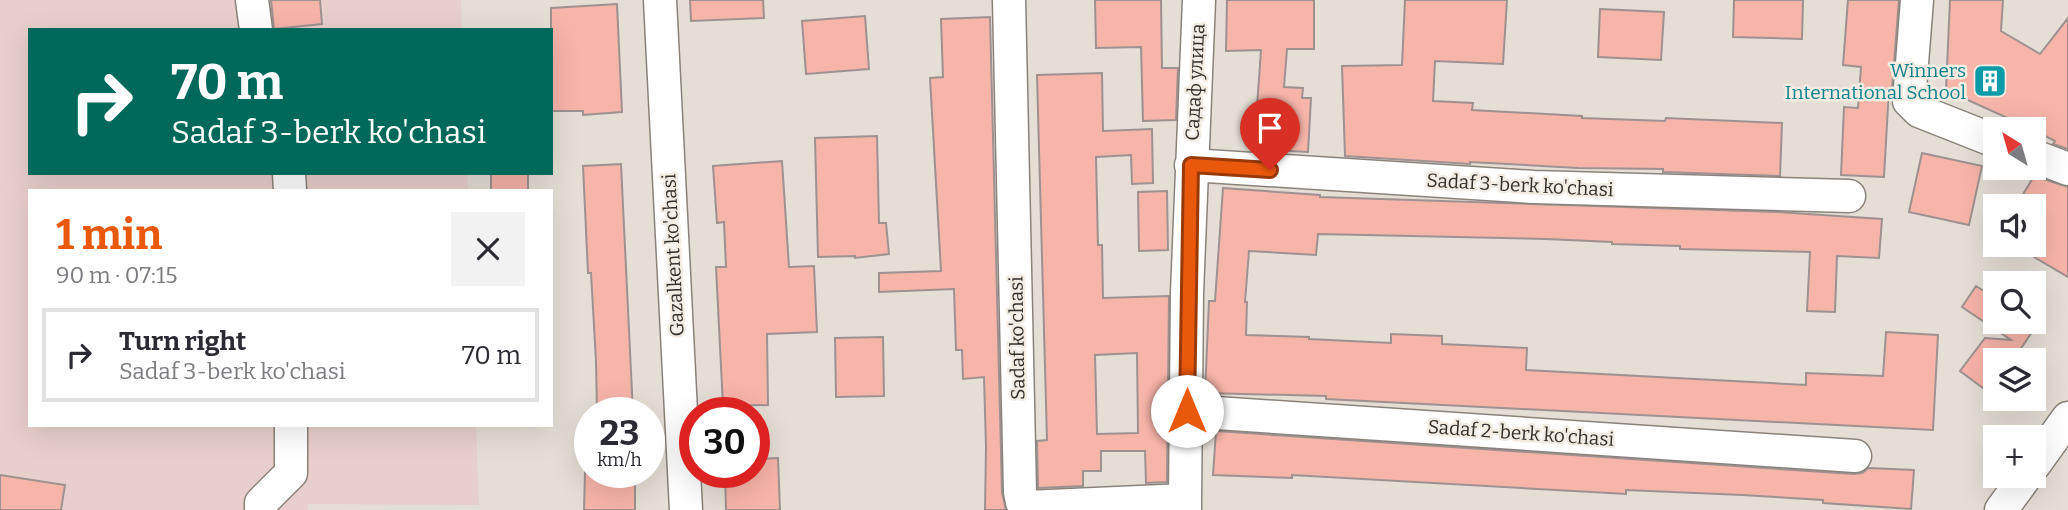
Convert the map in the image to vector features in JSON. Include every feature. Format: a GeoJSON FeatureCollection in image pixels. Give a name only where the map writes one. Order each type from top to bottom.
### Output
{"type":"FeatureCollection","features":[{"type":"Feature","properties":{"kind":"street"},"geometry":{"type":"LineString","coordinates":[[252,0],[256,28]]}},
{"type":"Feature","properties":{"kind":"street","name":"Gazalkent ko'chasi"},"geometry":{"type":"LineString","coordinates":[[660,0],[686,510]]}},
{"type":"Feature","properties":{"kind":"street","name":"Sadaf ko'chasi"},"geometry":{"type":"LineString","coordinates":[[1009,0],[1022,502],[1027,507],[1185,505]]}},
{"type":"Feature","properties":{"kind":"street","name":"Садаф улица"},"geometry":{"type":"LineString","coordinates":[[1185,505],[1191,165],[1199,0]]}},
{"type":"Feature","properties":{"kind":"street"},"geometry":{"type":"LineString","coordinates":[[1917,0],[1909,101],[1919,111],[1983,136]]}},
{"type":"Feature","properties":{"kind":"street"},"geometry":{"type":"LineString","coordinates":[[2046,161],[2068,169]]}},
{"type":"Feature","properties":{"kind":"street","name":"Sadaf 3-berk ko'chasi"},"geometry":{"type":"LineString","coordinates":[[1191,165],[1534,187],[1849,196]]}},
{"type":"Feature","properties":{"kind":"street","name":"Sadaf 2-berk ko'chasi"},"geometry":{"type":"LineString","coordinates":[[1187,411],[1855,456]]}},
{"type":"Feature","properties":{"kind":"street"},"geometry":{"type":"LineString","coordinates":[[2046,448],[2068,418]]}},
{"type":"Feature","properties":{"kind":"street"},"geometry":{"type":"LineString","coordinates":[[261,510],[261,503],[291,473],[291,427]]}},
{"type":"Feature","properties":{"kind":"street"},"geometry":{"type":"LineString","coordinates":[[2001,510],[2017,488]]}},
{"type":"Feature","properties":{"kind":"shaded area"},"geometry":{"type":"Polygon","coordinates":[[[0,0],[461,0],[462,28],[28,28],[28,175],[467,175],[468,189],[28,189],[28,427],[476,427],[479,505],[308,504],[308,510],[0,510],[0,0]]]}},
{"type":"Feature","properties":{"kind":"building"},"geometry":{"type":"Polygon","coordinates":[[[271,0],[320,0],[322,24],[274,28],[271,0]]]}},
{"type":"Feature","properties":{"kind":"building"},"geometry":{"type":"Polygon","coordinates":[[[690,0],[763,0],[764,18],[691,21],[690,0]]]}},
{"type":"Feature","properties":{"kind":"building"},"geometry":{"type":"Polygon","coordinates":[[[1095,0],[1161,0],[1162,68],[1178,68],[1176,120],[1143,121],[1141,47],[1096,48],[1095,0]]]}},
{"type":"Feature","properties":{"kind":"building"},"geometry":{"type":"Polygon","coordinates":[[[1227,0],[1314,0],[1314,49],[1287,49],[1284,87],[1303,88],[1302,98],[1311,98],[1308,152],[1254,149],[1261,50],[1226,51],[1227,0]]]}},
{"type":"Feature","properties":{"kind":"building"},"geometry":{"type":"Polygon","coordinates":[[[1405,0],[1507,0],[1503,64],[1435,61],[1433,101],[1473,103],[1472,110],[1582,118],[1782,123],[1780,176],[1663,172],[1663,169],[1470,164],[1345,156],[1342,66],[1402,65],[1405,0]]]}},
{"type":"Feature","properties":{"kind":"building"},"geometry":{"type":"Polygon","coordinates":[[[1734,0],[1803,0],[1802,39],[1733,37],[1734,0]]]}},
{"type":"Feature","properties":{"kind":"building"},"geometry":{"type":"Polygon","coordinates":[[[1848,0],[1899,0],[1892,89],[1889,89],[1884,177],[1841,175],[1844,107],[1858,108],[1861,67],[1843,65],[1848,0]]]}},
{"type":"Feature","properties":{"kind":"building","name":"Winners International School"},"geometry":{"type":"Polygon","coordinates":[[[1950,0],[2003,0],[2001,31],[2040,54],[2068,18],[2068,149],[2053,144],[2055,141],[2046,136],[2046,117],[2005,117],[1946,90],[1950,0]]]}},
{"type":"Feature","properties":{"kind":"building"},"geometry":{"type":"Polygon","coordinates":[[[617,4],[622,112],[583,115],[583,111],[553,111],[551,8],[617,4]]]}},
{"type":"Feature","properties":{"kind":"building"},"geometry":{"type":"Polygon","coordinates":[[[1600,9],[1664,12],[1661,60],[1598,57],[1600,9]]]}},
{"type":"Feature","properties":{"kind":"building"},"geometry":{"type":"Polygon","coordinates":[[[865,16],[869,69],[806,74],[802,21],[865,16]]]}},
{"type":"Feature","properties":{"kind":"building"},"geometry":{"type":"Polygon","coordinates":[[[990,17],[1002,492],[1006,510],[985,510],[984,377],[963,379],[962,350],[956,350],[954,289],[879,292],[879,273],[941,271],[930,78],[943,77],[941,19],[990,17]]]}},
{"type":"Feature","properties":{"kind":"building"},"geometry":{"type":"Polygon","coordinates":[[[1102,73],[1103,131],[1152,129],[1153,183],[1132,184],[1131,155],[1096,157],[1098,245],[1102,245],[1103,298],[1169,296],[1167,482],[1146,483],[1145,451],[1101,451],[1101,471],[1083,471],[1083,486],[1038,488],[1037,441],[1047,440],[1037,75],[1102,73]],[[1137,353],[1095,355],[1097,434],[1138,433],[1137,353]]]}},
{"type":"Feature","properties":{"kind":"building"},"geometry":{"type":"Polygon","coordinates":[[[877,136],[879,223],[886,223],[889,254],[855,258],[818,257],[815,138],[877,136]]]}},
{"type":"Feature","properties":{"kind":"building"},"geometry":{"type":"Polygon","coordinates":[[[1922,153],[1982,166],[1969,225],[1909,212],[1922,153]]]}},
{"type":"Feature","properties":{"kind":"building"},"geometry":{"type":"Polygon","coordinates":[[[782,161],[789,267],[814,266],[817,332],[767,334],[768,397],[723,397],[716,267],[726,267],[724,222],[717,223],[713,166],[782,161]]]}},
{"type":"Feature","properties":{"kind":"building"},"geometry":{"type":"Polygon","coordinates":[[[621,164],[632,397],[597,397],[583,166],[621,164]]]}},
{"type":"Feature","properties":{"kind":"building"},"geometry":{"type":"Polygon","coordinates":[[[491,175],[528,175],[528,189],[491,189],[491,175]]]}},
{"type":"Feature","properties":{"kind":"building"},"geometry":{"type":"Polygon","coordinates":[[[2032,180],[2046,180],[2068,187],[2068,277],[2034,257],[2046,257],[2046,194],[2023,194],[2032,180]]]}},
{"type":"Feature","properties":{"kind":"building"},"geometry":{"type":"Polygon","coordinates":[[[1223,188],[1320,197],[1778,212],[1882,219],[1879,258],[1837,256],[1835,312],[1807,311],[1810,252],[1680,249],[1680,246],[1546,239],[1318,234],[1316,255],[1249,251],[1245,302],[1246,335],[1391,343],[1391,334],[1442,336],[1442,344],[1527,348],[1526,370],[1806,385],[1806,373],[1883,376],[1886,332],[1938,335],[1933,430],[1326,399],[1326,396],[1205,393],[1209,301],[1215,301],[1223,188]]]}},
{"type":"Feature","properties":{"kind":"building"},"geometry":{"type":"Polygon","coordinates":[[[1167,191],[1168,250],[1139,251],[1138,192],[1167,191]]]}},
{"type":"Feature","properties":{"kind":"building"},"geometry":{"type":"Polygon","coordinates":[[[1976,286],[1983,290],[1983,321],[1962,307],[1976,286]]]}},
{"type":"Feature","properties":{"kind":"building"},"geometry":{"type":"Polygon","coordinates":[[[2002,334],[2031,334],[2021,348],[1983,348],[1983,388],[1960,371],[1985,338],[2011,340],[2002,334]]]}},
{"type":"Feature","properties":{"kind":"building"},"geometry":{"type":"Polygon","coordinates":[[[883,337],[884,396],[836,397],[835,338],[883,337]]]}},
{"type":"Feature","properties":{"kind":"building"},"geometry":{"type":"Polygon","coordinates":[[[1216,431],[1854,474],[1869,468],[1914,470],[1911,509],[1742,495],[1626,490],[1626,494],[1292,475],[1292,478],[1213,475],[1216,431]]]}},
{"type":"Feature","properties":{"kind":"building"},"geometry":{"type":"Polygon","coordinates":[[[770,458],[778,458],[780,510],[726,510],[725,488],[770,488],[770,458]]]}},
{"type":"Feature","properties":{"kind":"building"},"geometry":{"type":"Polygon","coordinates":[[[0,475],[65,485],[61,510],[0,510],[0,475]]]}},
{"type":"Feature","properties":{"kind":"building"},"geometry":{"type":"Polygon","coordinates":[[[585,488],[635,488],[635,510],[584,510],[585,488]]]}},
{"type":"Feature","properties":{"kind":"place","name":"Winners International School"},"geometry":{"type":"Point","coordinates":[1990,81]}},
{"type":"Feature","properties":{"kind":"route"},"geometry":{"type":"LineString","coordinates":[[1187,411],[1191,165],[1270,170]]}}]}
